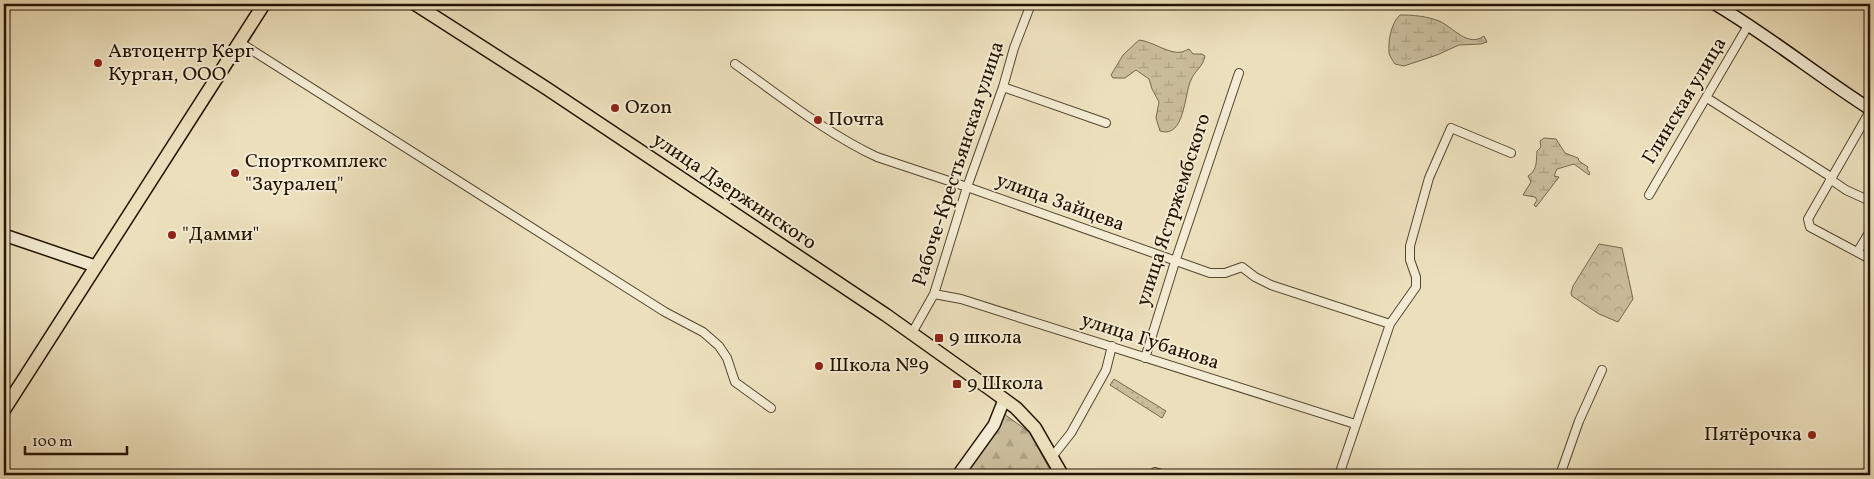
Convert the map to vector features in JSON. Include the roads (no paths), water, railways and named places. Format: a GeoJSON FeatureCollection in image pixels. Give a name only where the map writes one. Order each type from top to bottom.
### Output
{"type":"FeatureCollection","features":[{"type":"Feature","properties":{"kind":"main road"},"geometry":{"type":"LineString","coordinates":[[4,410],[264,4]]}},
{"type":"Feature","properties":{"kind":"main road","name":"улица Дзержинского"},"geometry":{"type":"LineString","coordinates":[[415,4],[546,88],[912,333],[1026,418],[1035,428],[1062,475]]}},
{"type":"Feature","properties":{"kind":"main road"},"geometry":{"type":"LineString","coordinates":[[1715,4],[1749,24],[1870,110]]}},
{"type":"Feature","properties":{"kind":"main road"},"geometry":{"type":"LineString","coordinates":[[4,236],[95,266]]}},
{"type":"Feature","properties":{"kind":"main road"},"geometry":{"type":"LineString","coordinates":[[958,475],[994,425],[1004,400]]}},
{"type":"Feature","properties":{"kind":"street","name":"Рабоче-Крестьянская улица"},"geometry":{"type":"LineString","coordinates":[[912,333],[934,294],[967,187],[1003,87],[1014,48],[1031,4]]}},
{"type":"Feature","properties":{"kind":"street","name":"Глинская улица"},"geometry":{"type":"LineString","coordinates":[[1649,195],[1749,24]]}},
{"type":"Feature","properties":{"kind":"street"},"geometry":{"type":"LineString","coordinates":[[239,42],[665,312],[703,332],[719,346],[727,358],[735,382],[771,408]]}},
{"type":"Feature","properties":{"kind":"street","name":"улица Зайцева"},"geometry":{"type":"LineString","coordinates":[[735,64],[820,123],[862,150],[877,157],[967,187],[1175,262],[1217,274],[1242,267],[1255,277],[1271,285],[1390,324]]}},
{"type":"Feature","properties":{"kind":"street","name":"улица Ястржембского"},"geometry":{"type":"LineString","coordinates":[[1145,358],[1175,262],[1239,73]]}},
{"type":"Feature","properties":{"kind":"street"},"geometry":{"type":"LineString","coordinates":[[1003,87],[1106,123]]}},
{"type":"Feature","properties":{"kind":"street"},"geometry":{"type":"LineString","coordinates":[[1707,98],[1846,190],[1870,201]]}},
{"type":"Feature","properties":{"kind":"street"},"geometry":{"type":"LineString","coordinates":[[1870,110],[1808,216],[1810,227],[1870,259]]}},
{"type":"Feature","properties":{"kind":"street"},"geometry":{"type":"LineString","coordinates":[[1339,475],[1390,324],[1416,287],[1416,277],[1410,260],[1410,246],[1429,178],[1451,128],[1511,153]]}},
{"type":"Feature","properties":{"kind":"street"},"geometry":{"type":"LineString","coordinates":[[1858,251],[1870,231]]}},
{"type":"Feature","properties":{"kind":"street","name":"улица Губанова"},"geometry":{"type":"LineString","coordinates":[[934,294],[961,299],[1356,424]]}},
{"type":"Feature","properties":{"kind":"street"},"geometry":{"type":"LineString","coordinates":[[1052,457],[1071,433],[1106,370],[1112,346]]}},
{"type":"Feature","properties":{"kind":"street"},"geometry":{"type":"LineString","coordinates":[[1560,475],[1579,422],[1602,370]]}},
{"type":"Feature","properties":{"kind":"street"},"geometry":{"type":"LineString","coordinates":[[1156,472],[1165,475]]}},
{"type":"Feature","properties":{"kind":"place","name":"Автоцентр Керг Курган, ООО"},"geometry":{"type":"Point","coordinates":[98,63]}},
{"type":"Feature","properties":{"kind":"place","name":"Ozon"},"geometry":{"type":"Point","coordinates":[615,108]}},
{"type":"Feature","properties":{"kind":"place","name":"Почта"},"geometry":{"type":"Point","coordinates":[818,120]}},
{"type":"Feature","properties":{"kind":"place","name":"Спорткомплекс \"Зауралец\""},"geometry":{"type":"Point","coordinates":[235,173]}},
{"type":"Feature","properties":{"kind":"place","name":"\"Дамми\""},"geometry":{"type":"Point","coordinates":[172,235]}},
{"type":"Feature","properties":{"kind":"place","name":"9 школа"},"geometry":{"type":"Point","coordinates":[939,338]}},
{"type":"Feature","properties":{"kind":"place","name":"Школа №9"},"geometry":{"type":"Point","coordinates":[819,366]}},
{"type":"Feature","properties":{"kind":"place","name":"9 Школа"},"geometry":{"type":"Point","coordinates":[957,384]}},
{"type":"Feature","properties":{"kind":"place","name":"Пятёрочка"},"geometry":{"type":"Point","coordinates":[1812,435]}}]}
